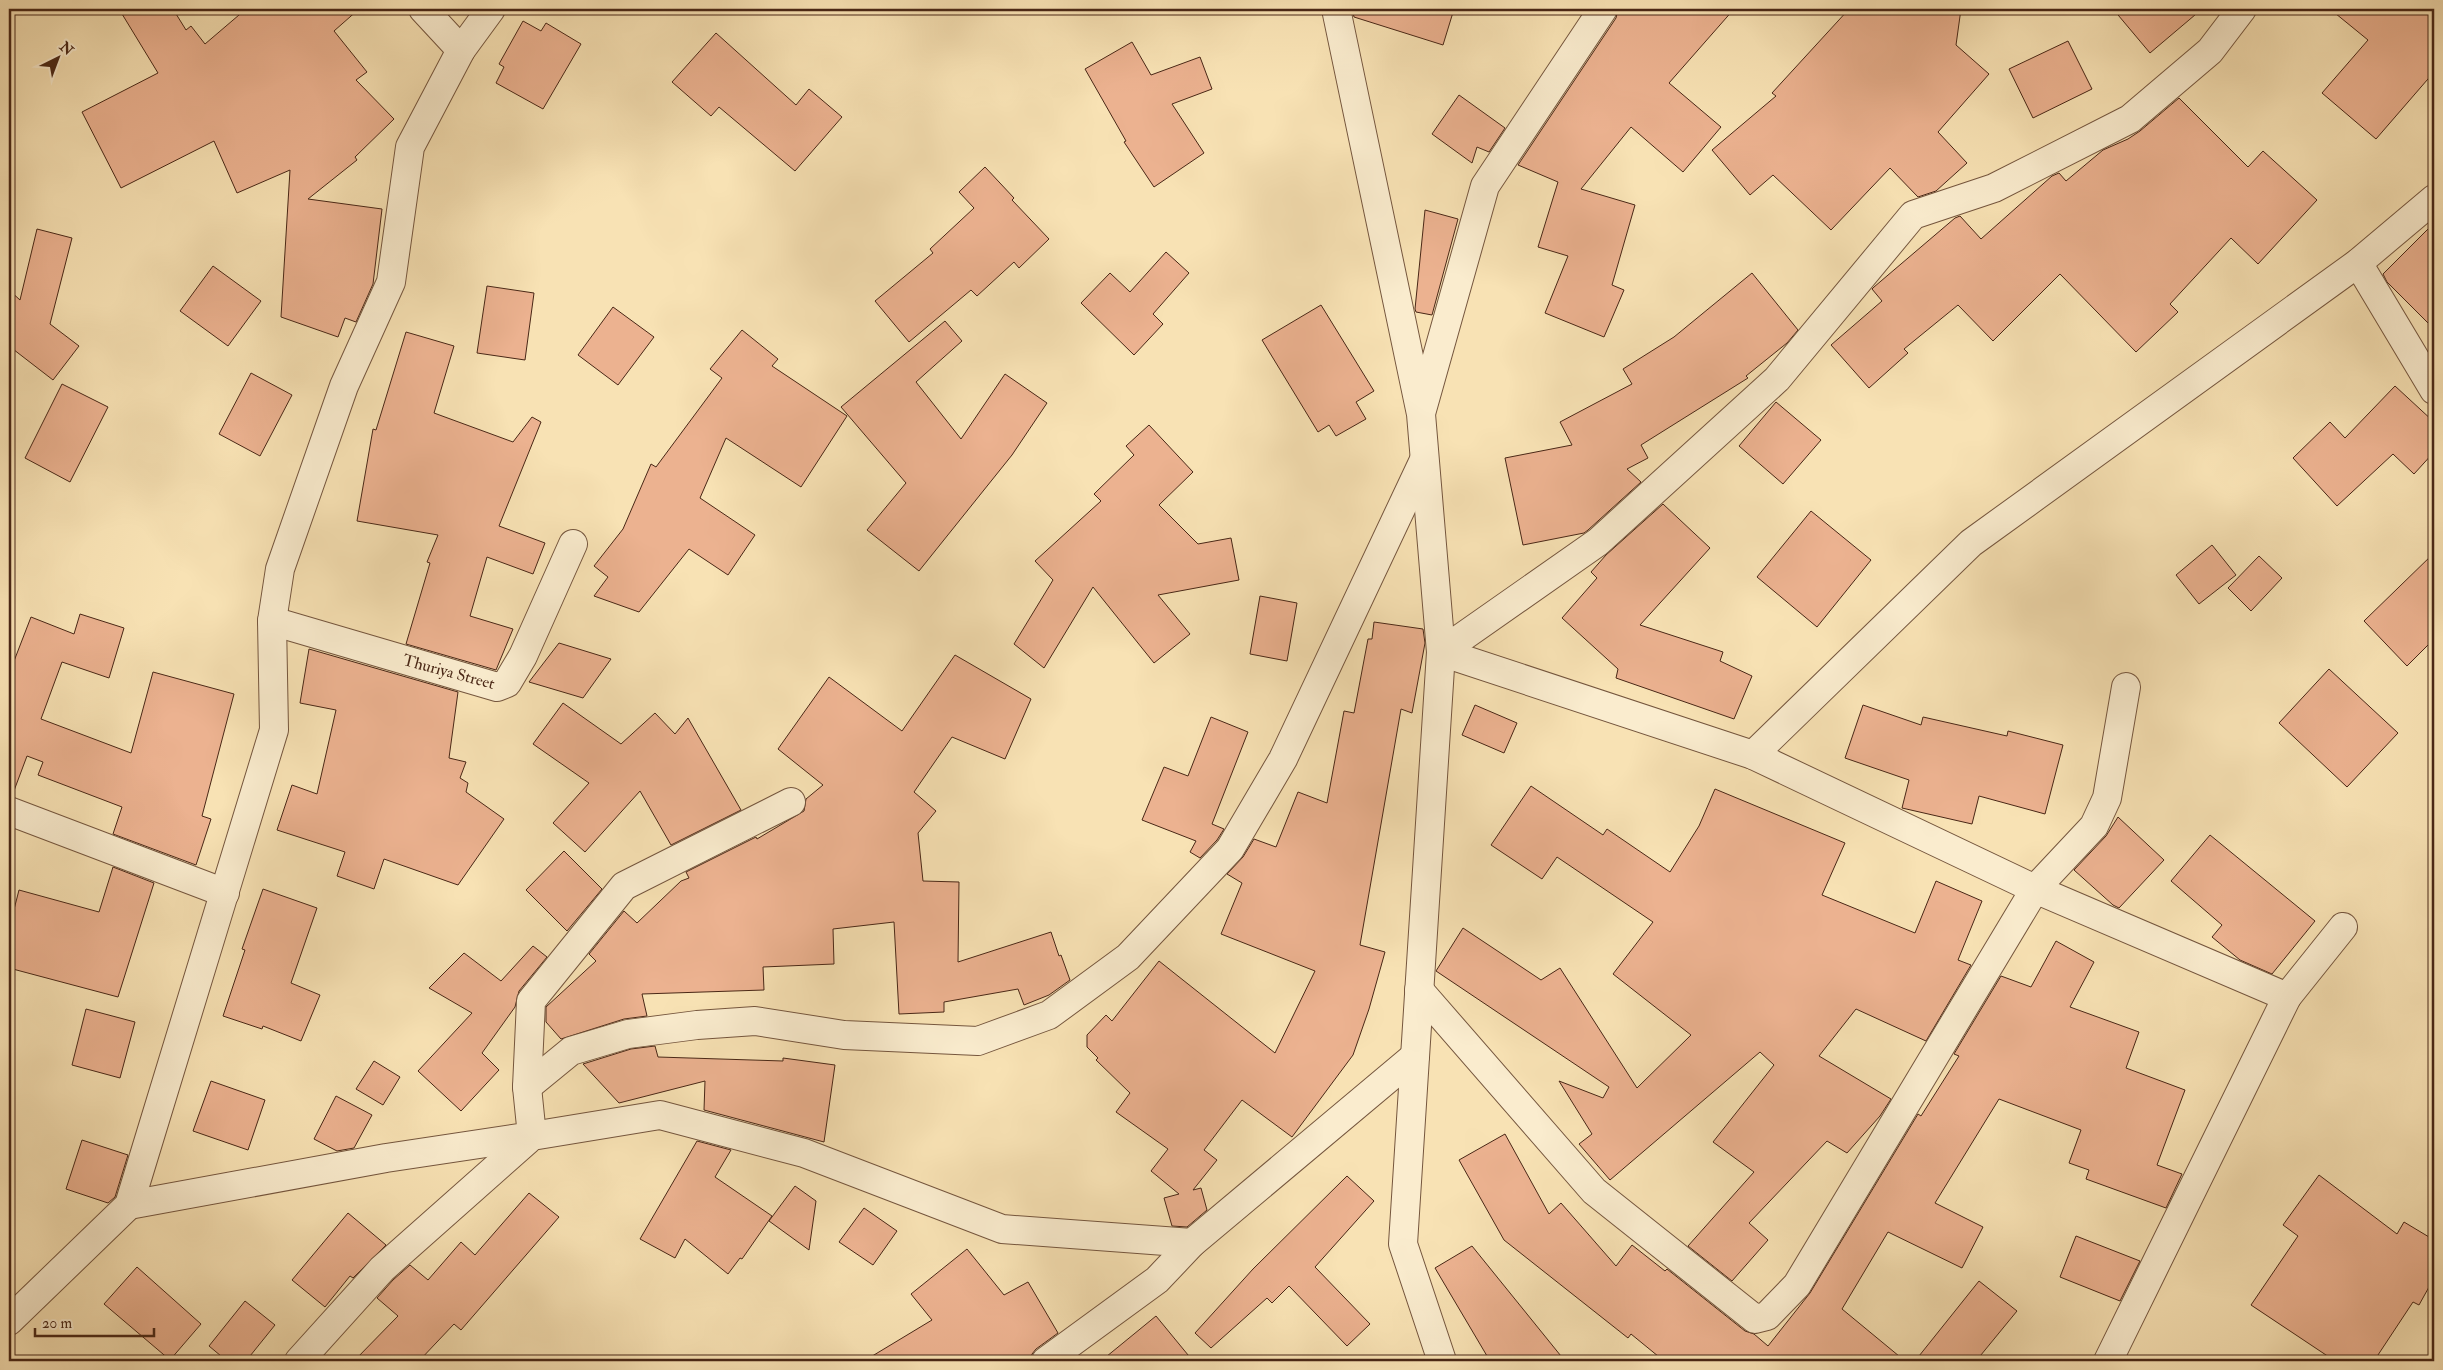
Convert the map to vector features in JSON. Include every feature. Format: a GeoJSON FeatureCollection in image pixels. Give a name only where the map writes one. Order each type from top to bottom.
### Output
{"type":"FeatureCollection","features":[{"type":"Feature","properties":{"kind":"street"},"geometry":{"type":"LineString","coordinates":[[424,9],[461,50]]}},
{"type":"Feature","properties":{"kind":"street"},"geometry":{"type":"LineString","coordinates":[[9,1320],[129,1205],[274,730],[272,621],[280,569],[344,386],[391,282],[410,147],[461,50],[491,9]]}},
{"type":"Feature","properties":{"kind":"street"},"geometry":{"type":"LineString","coordinates":[[1336,9],[1420,414],[1441,652],[1403,1244],[1442,1361]]}},
{"type":"Feature","properties":{"kind":"street"},"geometry":{"type":"LineString","coordinates":[[1420,414],[1485,186],[1602,9]]}},
{"type":"Feature","properties":{"kind":"street"},"geometry":{"type":"LineString","coordinates":[[1441,652],[1598,542],[1777,379],[1913,215],[1994,188],[2130,119],[2210,51],[2242,9]]}},
{"type":"Feature","properties":{"kind":"street"},"geometry":{"type":"LineString","coordinates":[[1753,754],[1971,544],[2358,263],[2434,199]]}},
{"type":"Feature","properties":{"kind":"street"},"geometry":{"type":"LineString","coordinates":[[2358,263],[2434,390]]}},
{"type":"Feature","properties":{"kind":"street"},"geometry":{"type":"LineString","coordinates":[[528,1087],[571,1051],[628,1034],[697,1025],[756,1021],[844,1035],[978,1040],[1049,1015],[1128,957],[1230,849],[1283,759],[1424,459]]}},
{"type":"Feature","properties":{"kind":"street","name":"Thuriya Street"},"geometry":{"type":"LineString","coordinates":[[272,621],[497,687],[507,683],[523,656],[573,544]]}},
{"type":"Feature","properties":{"kind":"street"},"geometry":{"type":"LineString","coordinates":[[1441,652],[1753,754],[2035,889],[2287,998]]}},
{"type":"Feature","properties":{"kind":"street"},"geometry":{"type":"LineString","coordinates":[[1419,990],[1594,1191],[1755,1319],[1767,1316],[1797,1285],[2035,889],[2094,826],[2107,798],[2126,687]]}},
{"type":"Feature","properties":{"kind":"street"},"geometry":{"type":"LineString","coordinates":[[532,1136],[528,1087],[532,1001],[624,886],[790,802]]}},
{"type":"Feature","properties":{"kind":"street"},"geometry":{"type":"LineString","coordinates":[[9,811],[225,892]]}},
{"type":"Feature","properties":{"kind":"street"},"geometry":{"type":"LineString","coordinates":[[2108,1361],[2287,998],[2343,928]]}},
{"type":"Feature","properties":{"kind":"street"},"geometry":{"type":"LineString","coordinates":[[1046,1361],[1157,1280],[1192,1243],[1415,1056]]}},
{"type":"Feature","properties":{"kind":"street"},"geometry":{"type":"LineString","coordinates":[[129,1205],[386,1158],[660,1115],[804,1152],[1002,1229],[1192,1243]]}},
{"type":"Feature","properties":{"kind":"street"},"geometry":{"type":"LineString","coordinates":[[299,1361],[382,1269],[532,1136]]}},
{"type":"Feature","properties":{"kind":"building"},"geometry":{"type":"Polygon","coordinates":[[[119,9],[173,9],[186,30],[191,26],[205,44],[246,9],[359,9],[334,31],[367,72],[356,80],[394,119],[355,157],[357,160],[308,199],[382,209],[373,284],[356,322],[345,318],[338,337],[281,317],[290,170],[237,193],[214,141],[121,188],[82,112],[158,73],[119,9]]]}},
{"type":"Feature","properties":{"kind":"building"},"geometry":{"type":"Polygon","coordinates":[[[1352,9],[1454,9],[1443,45],[1354,17],[1352,9]]]}},
{"type":"Feature","properties":{"kind":"building"},"geometry":{"type":"Polygon","coordinates":[[[1618,9],[1734,9],[1669,83],[1721,127],[1683,172],[1631,127],[1581,189],[1635,205],[1612,285],[1624,290],[1604,337],[1545,313],[1568,256],[1538,247],[1558,182],[1518,165],[1616,18],[1618,9]]]}},
{"type":"Feature","properties":{"kind":"building"},"geometry":{"type":"Polygon","coordinates":[[[1849,9],[1961,9],[1956,45],[1989,74],[1938,132],[1967,163],[1936,191],[1918,197],[1890,168],[1831,230],[1773,175],[1750,195],[1712,150],[1776,96],[1772,93],[1849,9]]]}},
{"type":"Feature","properties":{"kind":"building"},"geometry":{"type":"Polygon","coordinates":[[[2113,9],[2202,9],[2150,53],[2113,9]]]}},
{"type":"Feature","properties":{"kind":"building"},"geometry":{"type":"Polygon","coordinates":[[[2330,9],[2434,9],[2434,72],[2376,139],[2322,93],[2368,40],[2330,9]]]}},
{"type":"Feature","properties":{"kind":"building"},"geometry":{"type":"Polygon","coordinates":[[[523,21],[541,31],[546,23],[581,44],[543,109],[496,83],[504,67],[499,64],[523,21]]]}},
{"type":"Feature","properties":{"kind":"building"},"geometry":{"type":"Polygon","coordinates":[[[716,33],[796,105],[809,89],[842,117],[795,171],[719,107],[711,116],[672,82],[716,33]]]}},
{"type":"Feature","properties":{"kind":"building"},"geometry":{"type":"Polygon","coordinates":[[[2068,41],[2092,89],[2033,118],[2009,69],[2068,41]]]}},
{"type":"Feature","properties":{"kind":"building"},"geometry":{"type":"Polygon","coordinates":[[[1132,42],[1151,75],[1200,57],[1212,89],[1172,104],[1204,153],[1154,187],[1124,142],[1126,141],[1085,69],[1132,42]]]}},
{"type":"Feature","properties":{"kind":"building"},"geometry":{"type":"Polygon","coordinates":[[[1459,95],[1505,128],[1489,152],[1477,147],[1472,163],[1432,134],[1459,95]]]}},
{"type":"Feature","properties":{"kind":"building"},"geometry":{"type":"Polygon","coordinates":[[[2179,98],[2248,167],[2263,151],[2317,200],[2258,264],[2231,238],[2170,304],[2178,312],[2136,352],[2060,274],[1993,341],[1958,305],[1904,349],[1908,353],[1869,388],[1831,345],[1882,301],[1872,289],[1955,218],[1960,216],[1981,239],[2052,176],[2059,173],[2066,181],[2103,150],[2128,139],[2140,131],[2179,98]]]}},
{"type":"Feature","properties":{"kind":"building"},"geometry":{"type":"Polygon","coordinates":[[[985,167],[1014,198],[1012,200],[1049,239],[1019,268],[1014,262],[977,296],[971,290],[909,342],[875,301],[933,253],[930,249],[974,208],[959,192],[985,167]]]}},
{"type":"Feature","properties":{"kind":"building"},"geometry":{"type":"Polygon","coordinates":[[[1425,210],[1458,219],[1432,315],[1416,312],[1415,309],[1425,210]]]}},
{"type":"Feature","properties":{"kind":"building"},"geometry":{"type":"Polygon","coordinates":[[[2434,223],[2434,329],[2387,282],[2383,274],[2434,223]]]}},
{"type":"Feature","properties":{"kind":"building"},"geometry":{"type":"Polygon","coordinates":[[[37,229],[72,238],[50,324],[79,346],[53,380],[9,346],[9,290],[20,300],[37,229]]]}},
{"type":"Feature","properties":{"kind":"building"},"geometry":{"type":"Polygon","coordinates":[[[1166,252],[1189,273],[1153,314],[1163,324],[1134,355],[1081,303],[1110,273],[1130,292],[1166,252]]]}},
{"type":"Feature","properties":{"kind":"building"},"geometry":{"type":"Polygon","coordinates":[[[213,266],[261,301],[228,346],[180,311],[213,266]]]}},
{"type":"Feature","properties":{"kind":"building"},"geometry":{"type":"Polygon","coordinates":[[[1752,273],[1798,330],[1787,343],[1746,376],[1748,378],[1641,445],[1648,458],[1627,469],[1641,482],[1588,530],[1584,533],[1523,545],[1505,458],[1572,445],[1560,422],[1632,384],[1623,369],[1674,337],[1752,273]]]}},
{"type":"Feature","properties":{"kind":"building"},"geometry":{"type":"Polygon","coordinates":[[[487,286],[534,293],[525,360],[477,353],[487,286]]]}},
{"type":"Feature","properties":{"kind":"building"},"geometry":{"type":"Polygon","coordinates":[[[1321,305],[1374,391],[1356,402],[1366,419],[1336,436],[1329,425],[1318,432],[1262,340],[1321,305]]]}},
{"type":"Feature","properties":{"kind":"building"},"geometry":{"type":"Polygon","coordinates":[[[613,307],[654,337],[618,385],[578,355],[613,307]]]}},
{"type":"Feature","properties":{"kind":"building"},"geometry":{"type":"Polygon","coordinates":[[[945,321],[962,341],[916,382],[961,439],[1005,374],[1047,403],[1012,455],[919,571],[867,530],[906,483],[841,407],[945,321]]]}},
{"type":"Feature","properties":{"kind":"building"},"geometry":{"type":"Polygon","coordinates":[[[742,330],[778,359],[772,366],[847,416],[801,487],[726,438],[700,498],[755,535],[728,575],[689,549],[639,612],[594,596],[608,577],[594,566],[623,529],[651,464],[656,467],[722,378],[710,369],[742,330]]]}},
{"type":"Feature","properties":{"kind":"building"},"geometry":{"type":"Polygon","coordinates":[[[406,332],[454,346],[434,413],[513,442],[532,417],[541,422],[499,526],[545,543],[533,574],[487,557],[470,616],[513,629],[496,670],[406,644],[430,563],[427,562],[438,535],[357,521],[373,429],[376,430],[406,332]]]}},
{"type":"Feature","properties":{"kind":"building"},"geometry":{"type":"Polygon","coordinates":[[[251,373],[292,395],[260,456],[219,434],[251,373]]]}},
{"type":"Feature","properties":{"kind":"building"},"geometry":{"type":"Polygon","coordinates":[[[62,384],[108,407],[70,482],[25,458],[62,384]]]}},
{"type":"Feature","properties":{"kind":"building"},"geometry":{"type":"Polygon","coordinates":[[[2395,386],[2434,422],[2434,452],[2414,474],[2393,454],[2337,506],[2293,458],[2330,422],[2345,438],[2395,386]]]}},
{"type":"Feature","properties":{"kind":"building"},"geometry":{"type":"Polygon","coordinates":[[[1776,402],[1821,440],[1783,484],[1739,446],[1776,402]]]}},
{"type":"Feature","properties":{"kind":"building"},"geometry":{"type":"Polygon","coordinates":[[[1149,425],[1193,472],[1159,505],[1198,544],[1231,538],[1239,580],[1158,595],[1190,634],[1154,663],[1093,587],[1044,668],[1014,644],[1053,580],[1035,561],[1101,501],[1094,494],[1134,455],[1126,446],[1149,425]]]}},
{"type":"Feature","properties":{"kind":"building"},"geometry":{"type":"Polygon","coordinates":[[[1663,504],[1710,548],[1640,625],[1723,652],[1720,661],[1752,676],[1734,719],[1616,678],[1618,669],[1562,618],[1597,578],[1591,572],[1606,555],[1663,504]]]}},
{"type":"Feature","properties":{"kind":"building"},"geometry":{"type":"Polygon","coordinates":[[[1811,511],[1871,560],[1817,627],[1757,577],[1811,511]]]}},
{"type":"Feature","properties":{"kind":"building"},"geometry":{"type":"Polygon","coordinates":[[[2212,545],[2236,575],[2199,604],[2176,575],[2212,545]]]}},
{"type":"Feature","properties":{"kind":"building"},"geometry":{"type":"Polygon","coordinates":[[[2434,553],[2434,639],[2407,666],[2364,621],[2434,553]]]}},
{"type":"Feature","properties":{"kind":"building"},"geometry":{"type":"Polygon","coordinates":[[[2259,556],[2282,578],[2251,611],[2228,588],[2259,556]]]}},
{"type":"Feature","properties":{"kind":"building"},"geometry":{"type":"Polygon","coordinates":[[[1260,596],[1297,603],[1287,661],[1250,654],[1260,596]]]}},
{"type":"Feature","properties":{"kind":"building"},"geometry":{"type":"Polygon","coordinates":[[[80,614],[124,628],[109,678],[62,662],[41,719],[131,753],[153,672],[234,694],[202,816],[211,819],[196,865],[113,834],[122,807],[38,775],[43,762],[27,756],[12,796],[9,796],[9,674],[31,617],[74,634],[80,614]]]}},
{"type":"Feature","properties":{"kind":"building"},"geometry":{"type":"Polygon","coordinates":[[[1374,622],[1423,629],[1425,643],[1412,713],[1401,709],[1360,945],[1385,952],[1369,1009],[1353,1055],[1292,1137],[1242,1100],[1204,1150],[1217,1160],[1193,1190],[1201,1188],[1207,1210],[1187,1227],[1172,1226],[1164,1198],[1179,1194],[1151,1171],[1168,1149],[1116,1112],[1130,1093],[1096,1060],[1098,1058],[1087,1047],[1087,1035],[1106,1015],[1112,1021],[1159,961],[1275,1053],[1315,971],[1221,934],[1242,883],[1227,874],[1243,857],[1254,839],[1276,847],[1298,792],[1327,803],[1344,711],[1354,713],[1368,639],[1372,639],[1374,622]]]}},
{"type":"Feature","properties":{"kind":"building"},"geometry":{"type":"Polygon","coordinates":[[[559,643],[611,659],[583,698],[529,682],[559,643]]]}},
{"type":"Feature","properties":{"kind":"building"},"geometry":{"type":"Polygon","coordinates":[[[309,649],[458,692],[449,758],[466,762],[460,778],[468,783],[466,792],[504,819],[458,885],[384,859],[374,889],[337,876],[345,852],[277,830],[292,785],[317,794],[336,710],[300,703],[309,649]]]}},
{"type":"Feature","properties":{"kind":"building"},"geometry":{"type":"Polygon","coordinates":[[[955,655],[1031,699],[1005,759],[952,737],[914,792],[936,811],[918,833],[923,881],[959,882],[958,962],[1051,932],[1070,980],[1049,995],[1024,1005],[1018,989],[944,1002],[944,1012],[899,1014],[894,922],[833,929],[834,964],[763,967],[764,990],[642,994],[647,1016],[624,1019],[561,1039],[546,1022],[546,1007],[596,961],[589,954],[624,911],[637,923],[681,881],[689,878],[686,872],[756,837],[757,839],[804,811],[806,799],[823,785],[778,749],[829,677],[902,731],[955,655]]]}},
{"type":"Feature","properties":{"kind":"building"},"geometry":{"type":"Polygon","coordinates":[[[2329,669],[2398,733],[2347,787],[2279,723],[2329,669]]]}},
{"type":"Feature","properties":{"kind":"building"},"geometry":{"type":"Polygon","coordinates":[[[563,703],[621,744],[655,713],[675,734],[688,718],[741,810],[671,845],[640,791],[585,852],[553,823],[589,783],[533,744],[563,703]]]}},
{"type":"Feature","properties":{"kind":"building"},"geometry":{"type":"Polygon","coordinates":[[[1475,705],[1517,723],[1504,753],[1462,735],[1475,705]]]}},
{"type":"Feature","properties":{"kind":"building"},"geometry":{"type":"Polygon","coordinates":[[[1863,705],[1921,725],[1923,717],[2007,736],[2008,731],[2063,745],[2045,814],[1979,796],[1972,824],[1902,808],[1909,780],[1845,758],[1863,705]]]}},
{"type":"Feature","properties":{"kind":"building"},"geometry":{"type":"Polygon","coordinates":[[[1211,717],[1248,732],[1212,824],[1224,829],[1217,840],[1200,858],[1190,852],[1196,841],[1142,820],[1164,767],[1188,776],[1211,717]]]}},
{"type":"Feature","properties":{"kind":"building"},"geometry":{"type":"Polygon","coordinates":[[[1531,786],[1603,835],[1607,829],[1670,872],[1699,826],[1715,789],[1845,843],[1822,895],[1915,933],[1936,881],[1982,901],[1958,960],[1971,965],[1926,1041],[1856,1009],[1819,1056],[1891,1099],[1880,1116],[1847,1153],[1827,1141],[1749,1223],[1768,1240],[1732,1281],[1688,1246],[1754,1172],[1713,1142],[1774,1065],[1760,1052],[1610,1180],[1579,1144],[1592,1134],[1559,1081],[1603,1098],[1609,1087],[1436,971],[1463,928],[1541,980],[1560,968],[1637,1088],[1691,1035],[1613,974],[1653,922],[1557,857],[1542,879],[1491,845],[1531,786]]]}},
{"type":"Feature","properties":{"kind":"building"},"geometry":{"type":"Polygon","coordinates":[[[2118,817],[2164,860],[2119,908],[2113,905],[2074,870],[2106,836],[2118,817]]]}},
{"type":"Feature","properties":{"kind":"building"},"geometry":{"type":"Polygon","coordinates":[[[2210,835],[2315,921],[2272,974],[2240,960],[2212,937],[2222,925],[2171,881],[2210,835]]]}},
{"type":"Feature","properties":{"kind":"building"},"geometry":{"type":"Polygon","coordinates":[[[564,851],[602,889],[567,931],[526,890],[564,851]]]}},
{"type":"Feature","properties":{"kind":"building"},"geometry":{"type":"Polygon","coordinates":[[[113,867],[154,883],[118,997],[9,968],[9,929],[19,890],[99,912],[113,867]]]}},
{"type":"Feature","properties":{"kind":"building"},"geometry":{"type":"Polygon","coordinates":[[[263,889],[317,908],[291,983],[320,995],[301,1041],[263,1026],[262,1029],[223,1016],[245,950],[242,949],[263,889]]]}},
{"type":"Feature","properties":{"kind":"building"},"geometry":{"type":"Polygon","coordinates":[[[2056,941],[2094,962],[2070,1007],[2139,1032],[2126,1068],[2185,1090],[2157,1165],[2182,1174],[2166,1208],[2086,1179],[2089,1170],[2069,1163],[2081,1130],[1999,1099],[1935,1203],[1983,1227],[1962,1268],[1888,1232],[1842,1309],[1905,1361],[1664,1361],[1631,1334],[1628,1338],[1504,1240],[1459,1160],[1505,1134],[1549,1214],[1561,1203],[1616,1266],[1632,1245],[1665,1271],[1667,1269],[1745,1331],[1754,1334],[1768,1346],[1810,1293],[1918,1114],[1921,1116],[1959,1056],[1954,1054],[2001,976],[2031,987],[2056,941]]]}},
{"type":"Feature","properties":{"kind":"building"},"geometry":{"type":"Polygon","coordinates":[[[533,946],[547,957],[519,991],[515,1007],[482,1053],[499,1070],[461,1111],[418,1071],[472,1013],[429,988],[464,953],[501,981],[533,946]]]}},
{"type":"Feature","properties":{"kind":"building"},"geometry":{"type":"Polygon","coordinates":[[[86,1009],[135,1022],[120,1078],[72,1065],[86,1009]]]}},
{"type":"Feature","properties":{"kind":"building"},"geometry":{"type":"Polygon","coordinates":[[[655,1046],[658,1057],[783,1061],[783,1058],[835,1065],[824,1142],[704,1110],[705,1081],[619,1103],[583,1064],[631,1049],[655,1046]]]}},
{"type":"Feature","properties":{"kind":"building"},"geometry":{"type":"Polygon","coordinates":[[[374,1061],[400,1077],[383,1105],[356,1089],[374,1061]]]}},
{"type":"Feature","properties":{"kind":"building"},"geometry":{"type":"Polygon","coordinates":[[[211,1081],[265,1100],[248,1150],[193,1131],[211,1081]]]}},
{"type":"Feature","properties":{"kind":"building"},"geometry":{"type":"Polygon","coordinates":[[[336,1096],[372,1115],[354,1148],[337,1151],[314,1139],[336,1096]]]}},
{"type":"Feature","properties":{"kind":"building"},"geometry":{"type":"Polygon","coordinates":[[[82,1140],[128,1155],[115,1197],[108,1203],[66,1189],[82,1140]]]}},
{"type":"Feature","properties":{"kind":"building"},"geometry":{"type":"Polygon","coordinates":[[[697,1141],[731,1150],[715,1177],[772,1216],[742,1259],[740,1258],[728,1274],[685,1239],[675,1258],[640,1239],[697,1141]]]}},
{"type":"Feature","properties":{"kind":"building"},"geometry":{"type":"Polygon","coordinates":[[[2319,1175],[2397,1234],[2404,1222],[2434,1240],[2434,1278],[2419,1305],[2413,1302],[2374,1361],[2335,1361],[2251,1305],[2298,1236],[2283,1225],[2319,1175]]]}},
{"type":"Feature","properties":{"kind":"building"},"geometry":{"type":"Polygon","coordinates":[[[1347,1176],[1374,1201],[1315,1267],[1370,1324],[1347,1346],[1289,1286],[1272,1303],[1267,1298],[1211,1348],[1195,1333],[1253,1269],[1347,1176]]]}},
{"type":"Feature","properties":{"kind":"building"},"geometry":{"type":"Polygon","coordinates":[[[795,1186],[816,1201],[809,1250],[769,1221],[795,1186]]]}},
{"type":"Feature","properties":{"kind":"building"},"geometry":{"type":"Polygon","coordinates":[[[529,1193],[559,1217],[461,1330],[454,1324],[419,1361],[354,1361],[398,1316],[377,1298],[393,1280],[410,1265],[428,1280],[461,1242],[475,1255],[529,1193]]]}},
{"type":"Feature","properties":{"kind":"building"},"geometry":{"type":"Polygon","coordinates":[[[864,1208],[897,1231],[873,1265],[839,1242],[864,1208]]]}},
{"type":"Feature","properties":{"kind":"building"},"geometry":{"type":"Polygon","coordinates":[[[348,1213],[386,1245],[353,1278],[350,1276],[325,1307],[292,1280],[348,1213]]]}},
{"type":"Feature","properties":{"kind":"building"},"geometry":{"type":"Polygon","coordinates":[[[2076,1236],[2140,1261],[2120,1301],[2060,1277],[2076,1236]]]}},
{"type":"Feature","properties":{"kind":"building"},"geometry":{"type":"Polygon","coordinates":[[[1472,1246],[1565,1361],[1490,1361],[1435,1268],[1472,1246]]]}},
{"type":"Feature","properties":{"kind":"building"},"geometry":{"type":"Polygon","coordinates":[[[967,1249],[1004,1295],[1028,1282],[1058,1333],[1036,1349],[1032,1354],[1031,1361],[864,1361],[932,1320],[911,1294],[967,1249]]]}},
{"type":"Feature","properties":{"kind":"building"},"geometry":{"type":"Polygon","coordinates":[[[137,1267],[201,1324],[170,1360],[104,1304],[137,1267]]]}},
{"type":"Feature","properties":{"kind":"building"},"geometry":{"type":"Polygon","coordinates":[[[1979,1281],[2017,1311],[1976,1361],[1915,1361],[1979,1281]]]}},
{"type":"Feature","properties":{"kind":"building"},"geometry":{"type":"Polygon","coordinates":[[[245,1301],[275,1325],[246,1361],[227,1361],[209,1346],[245,1301]]]}},
{"type":"Feature","properties":{"kind":"building"},"geometry":{"type":"Polygon","coordinates":[[[1156,1316],[1193,1361],[1101,1361],[1156,1316]]]}}]}
